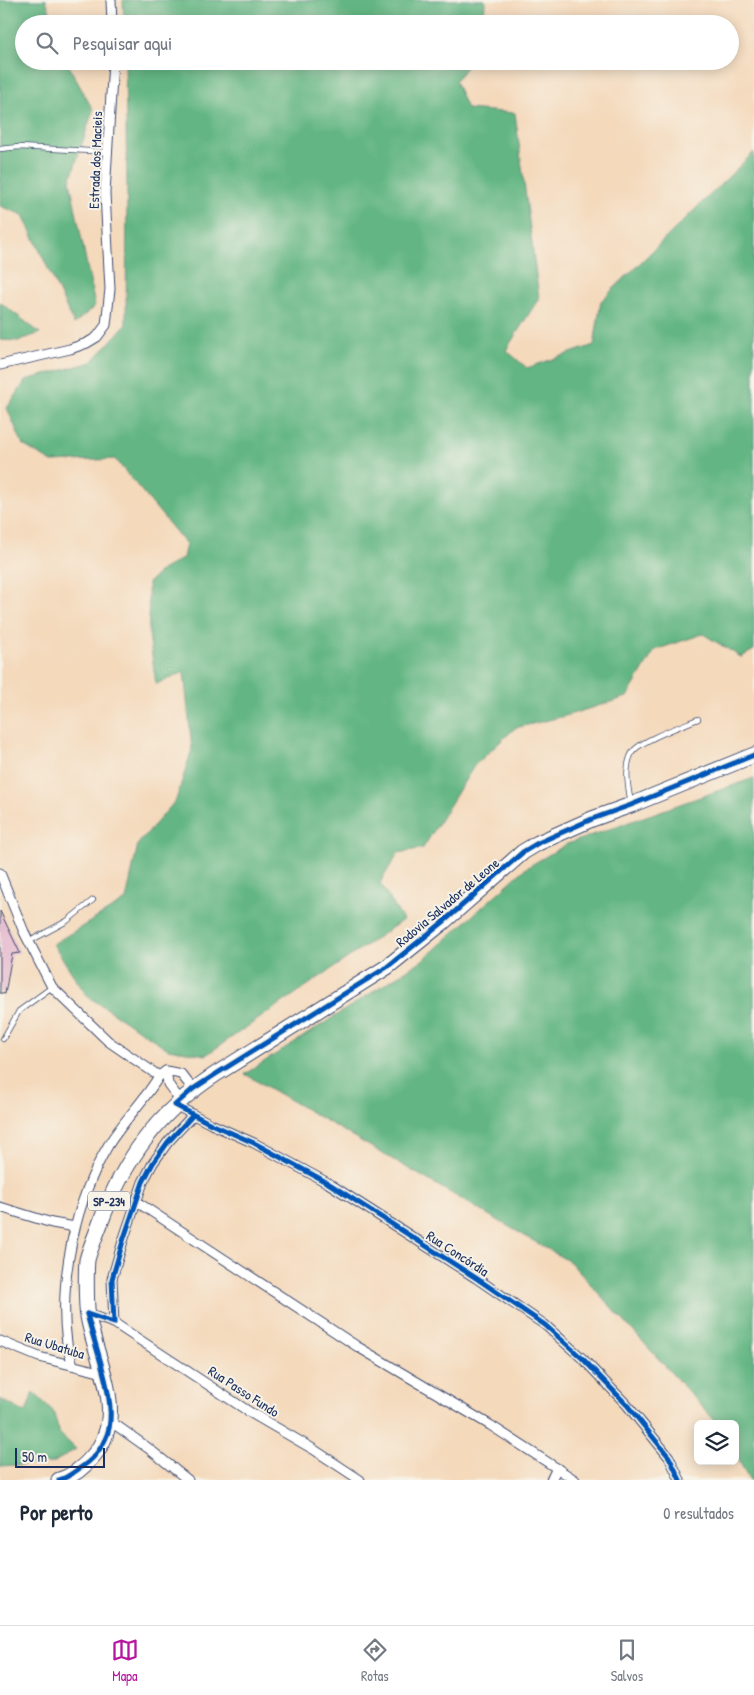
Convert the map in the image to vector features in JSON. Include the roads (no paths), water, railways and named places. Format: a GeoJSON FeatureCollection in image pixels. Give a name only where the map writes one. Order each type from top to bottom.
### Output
{"type":"FeatureCollection","features":[{"type":"Feature","properties":{"kind":"main road","name":"Rodovia Salvador de Leone"},"geometry":{"type":"LineString","coordinates":[[60,1480],[88,1463],[102,1446],[110,1421],[108,1396],[87,1314],[87,1260],[114,1189],[142,1142],[177,1103],[194,1089],[387,967],[442,923],[523,852],[561,832],[754,755]]}},
{"type":"Feature","properties":{"kind":"street"},"geometry":{"type":"LineString","coordinates":[[111,0],[112,15]]}},
{"type":"Feature","properties":{"kind":"street","name":"Estrada dos Macieis"},"geometry":{"type":"LineString","coordinates":[[0,365],[70,349],[87,343],[97,337],[106,325],[110,289],[105,193],[113,70]]}},
{"type":"Feature","properties":{"kind":"street"},"geometry":{"type":"LineString","coordinates":[[0,873],[28,942],[52,987],[108,1041],[162,1073],[181,1074],[194,1089]]}},
{"type":"Feature","properties":{"kind":"street"},"geometry":{"type":"LineString","coordinates":[[162,1073],[177,1103]]}},
{"type":"Feature","properties":{"kind":"street"},"geometry":{"type":"LineString","coordinates":[[73,1365],[66,1344],[65,1310],[68,1266],[75,1227],[99,1163],[116,1133],[162,1073]]}},
{"type":"Feature","properties":{"kind":"street","name":"Rua Concórdia"},"geometry":{"type":"LineString","coordinates":[[177,1103],[193,1115],[254,1142],[328,1183],[545,1325],[583,1358],[627,1405],[669,1457],[680,1480]]}},
{"type":"Feature","properties":{"kind":"street"},"geometry":{"type":"LineString","coordinates":[[114,1323],[112,1280],[143,1182],[168,1142],[193,1115]]}},
{"type":"Feature","properties":{"kind":"street"},"geometry":{"type":"LineString","coordinates":[[137,1202],[358,1347],[490,1425],[575,1480]]}},
{"type":"Feature","properties":{"kind":"street"},"geometry":{"type":"LineString","coordinates":[[0,1207],[52,1223],[75,1227]]}},
{"type":"Feature","properties":{"kind":"street","name":"Rua Passo Fundo"},"geometry":{"type":"LineString","coordinates":[[87,1314],[114,1323],[251,1413],[313,1449],[360,1480]]}},
{"type":"Feature","properties":{"kind":"street","name":"Rua Ubatuba"},"geometry":{"type":"LineString","coordinates":[[0,1342],[39,1357],[103,1373]]}},
{"type":"Feature","properties":{"kind":"street"},"geometry":{"type":"LineString","coordinates":[[110,1421],[188,1480]]}},
{"type":"Feature","properties":{"kind":"street"},"geometry":{"type":"LineString","coordinates":[[551,1480],[558,1468]]}},
{"type":"Feature","properties":{"kind":"lane"},"geometry":{"type":"LineString","coordinates":[[0,150],[19,147],[109,152]]}},
{"type":"Feature","properties":{"kind":"lane"},"geometry":{"type":"LineString","coordinates":[[632,804],[628,785],[629,765],[633,751],[642,744],[698,719]]}},
{"type":"Feature","properties":{"kind":"lane"},"geometry":{"type":"LineString","coordinates":[[28,942],[67,921],[93,900]]}},
{"type":"Feature","properties":{"kind":"lane"},"geometry":{"type":"LineString","coordinates":[[3,1039],[18,1011],[52,987]]}}]}
